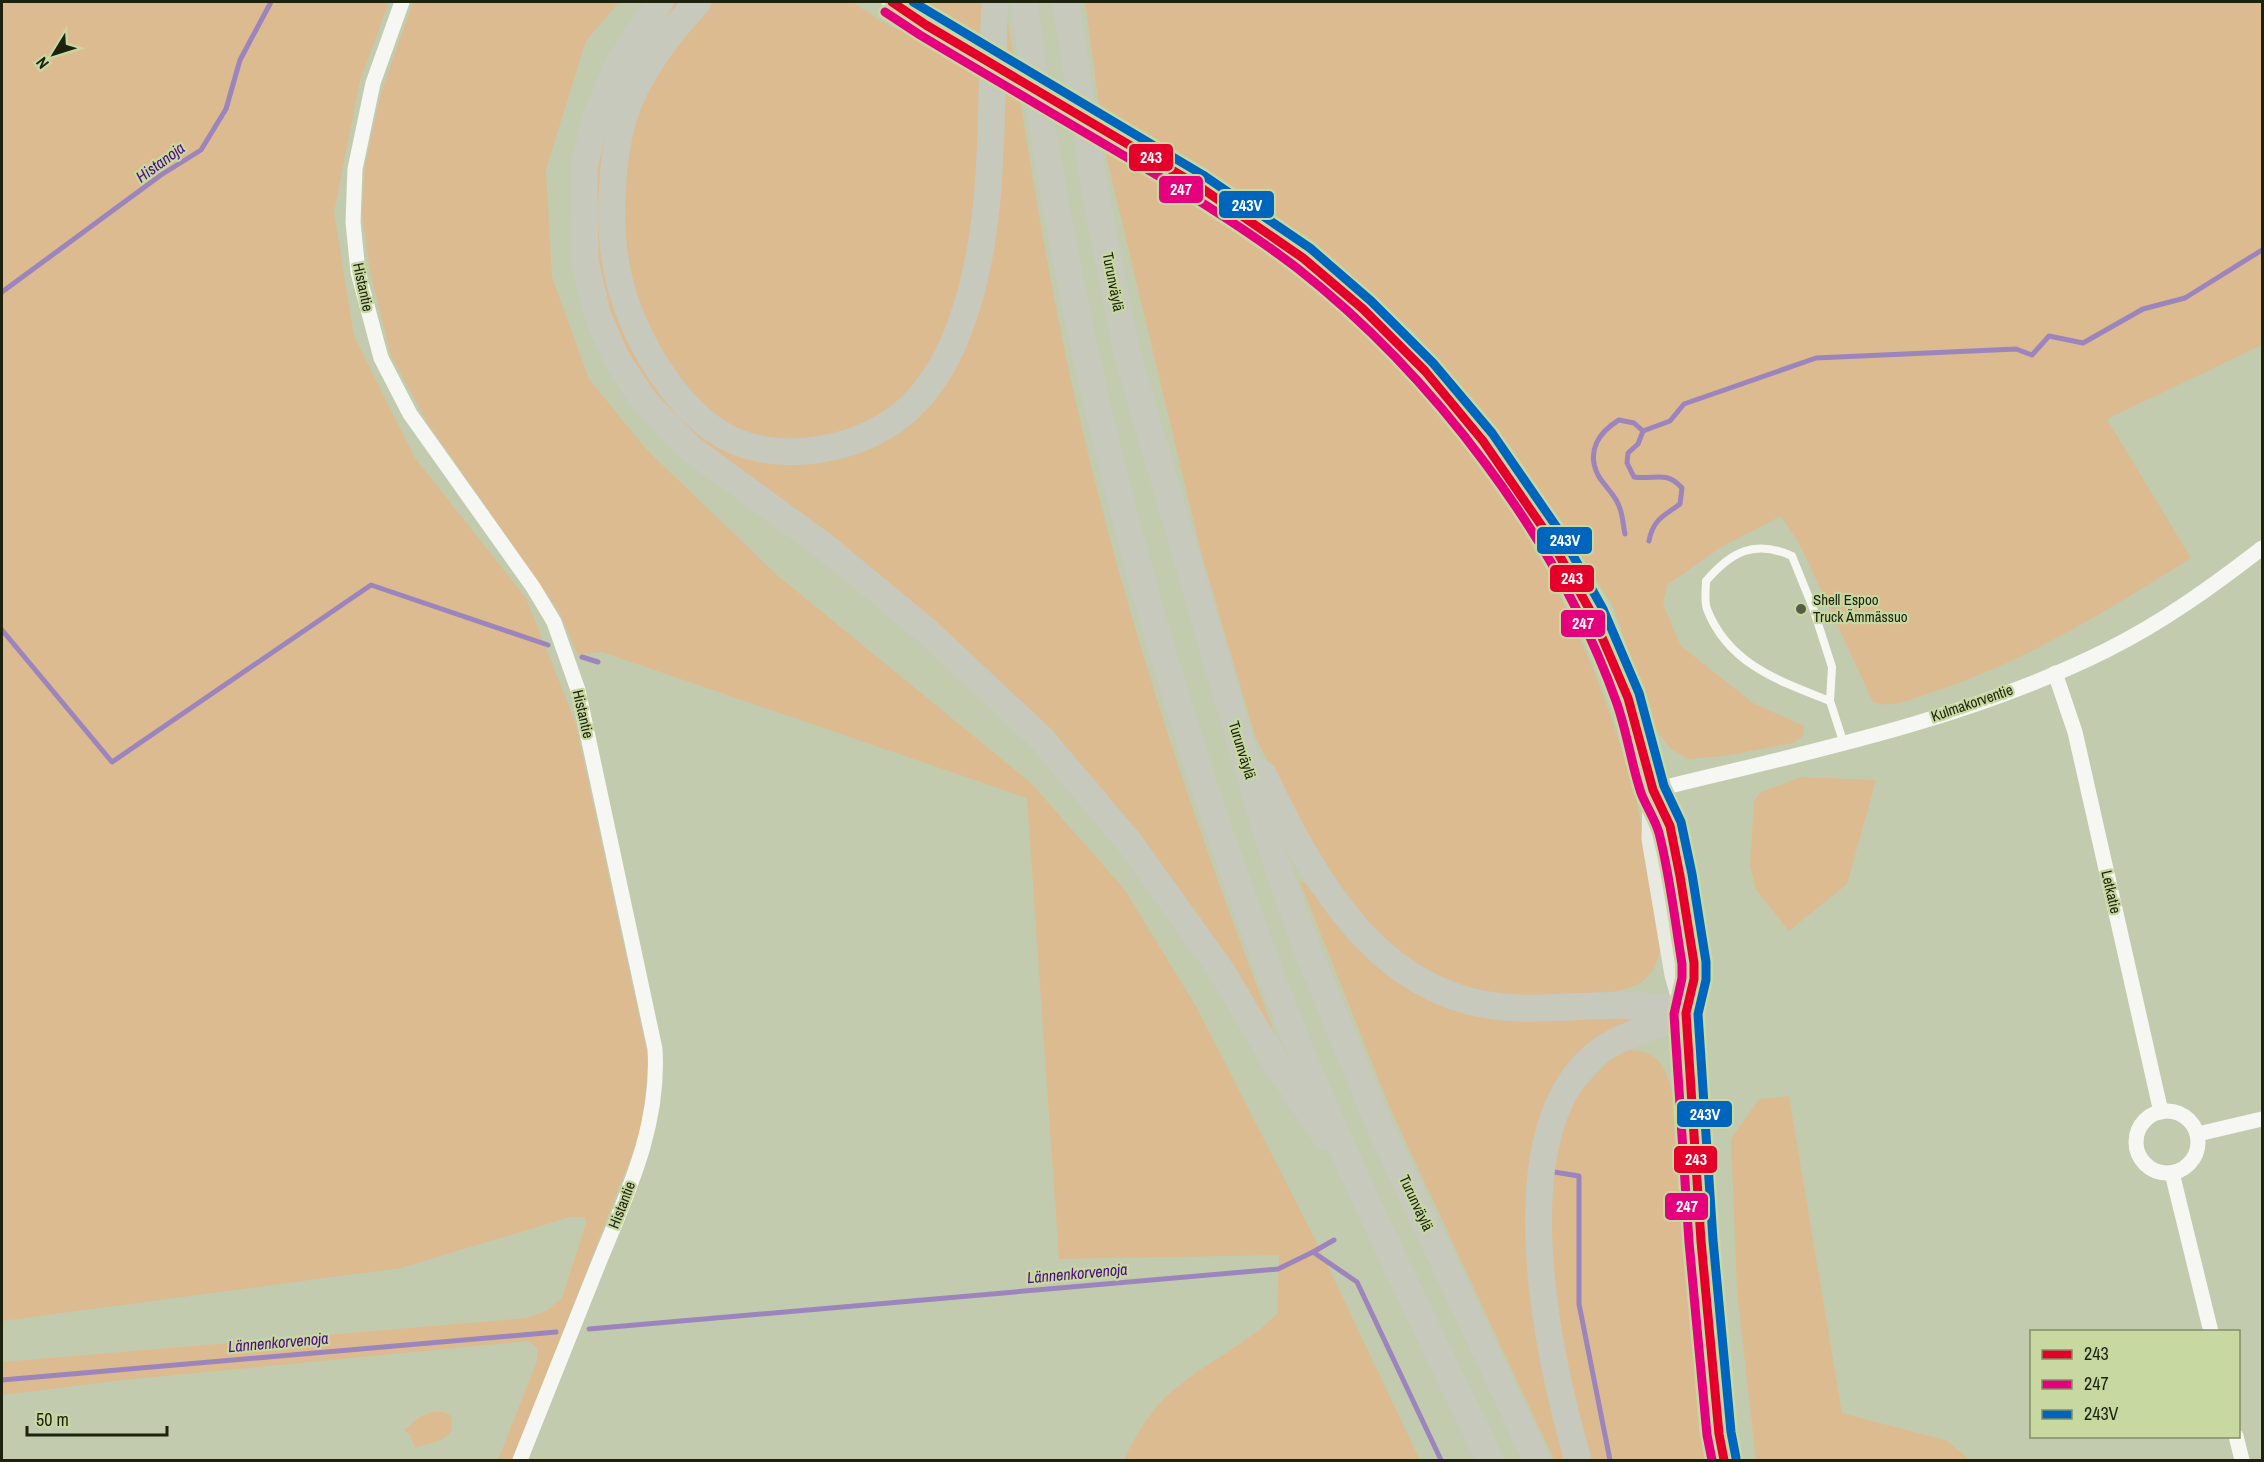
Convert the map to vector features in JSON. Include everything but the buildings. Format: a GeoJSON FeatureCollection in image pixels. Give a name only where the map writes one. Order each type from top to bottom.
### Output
{"type":"FeatureCollection","features":[{"type":"Feature","properties":{"kind":"highway"},"geometry":{"type":"LineString","coordinates":[[660,2],[619,63],[596,117],[584,167],[585,262],[598,316],[616,358],[645,402],[691,449],[824,546],[928,632],[1042,739],[1130,843],[1221,970],[1275,1061],[1361,1189]]}},
{"type":"Feature","properties":{"kind":"highway"},"geometry":{"type":"LineString","coordinates":[[698,2],[683,17],[647,68],[624,118],[615,160],[613,209],[617,270],[638,332],[653,363],[679,395],[711,427],[744,445],[786,451],[821,450],[878,433],[900,418],[941,367],[960,324],[974,276],[985,206],[996,2]]}},
{"type":"Feature","properties":{"kind":"highway"},"geometry":{"type":"LineString","coordinates":[[1024,2],[1054,198],[1080,327],[1137,564],[1190,747],[1269,970],[1361,1189],[1490,1461]]}},
{"type":"Feature","properties":{"kind":"highway","name":"Turunväylä"},"geometry":{"type":"LineString","coordinates":[[1066,2],[1095,190],[1127,353],[1274,857],[1309,954],[1381,1129],[1537,1461]]}},
{"type":"Feature","properties":{"kind":"highway"},"geometry":{"type":"LineString","coordinates":[[1238,736],[1262,771],[1290,831],[1320,884],[1388,961],[1413,977],[1461,999],[1516,1008],[1647,1005],[1686,1012]]}},
{"type":"Feature","properties":{"kind":"highway"},"geometry":{"type":"LineString","coordinates":[[1578,1461],[1563,1408],[1546,1314],[1540,1257],[1539,1202],[1543,1162],[1551,1123],[1556,1106],[1574,1076],[1596,1054],[1621,1038],[1647,1030],[1686,1012]]}},
{"type":"Feature","properties":{"kind":"main road"},"geometry":{"type":"LineString","coordinates":[[892,2],[926,25],[1197,185],[1303,258],[1346,294],[1425,371],[1483,441],[1548,535],[1592,614],[1628,698],[1653,790],[1670,826],[1689,925],[1694,980],[1686,1012],[1705,1289],[1719,1434],[1724,1461]]}},
{"type":"Feature","properties":{"kind":"street","name":"Histantie"},"geometry":{"type":"LineString","coordinates":[[402,2],[373,83],[355,169],[353,222],[358,272],[381,358],[410,414],[533,587],[554,622],[578,690],[655,1049],[655,1104],[648,1133],[626,1196],[520,1461]]}},
{"type":"Feature","properties":{"kind":"street","name":"Kulmakorventie"},"geometry":{"type":"LineString","coordinates":[[1653,790],[1910,724],[2055,673],[2108,649],[2166,616],[2218,583],[2262,548]]}},
{"type":"Feature","properties":{"kind":"street","name":"Letkatie"},"geometry":{"type":"LineString","coordinates":[[2055,673],[2075,732],[2161,1112]]}},
{"type":"Feature","properties":{"kind":"street"},"geometry":{"type":"LineString","coordinates":[[2161,1112],[2177,1112],[2186,1117],[2198,1134],[2196,1155],[2190,1164],[2172,1173],[2162,1173],[2144,1164],[2136,1146],[2140,1126],[2147,1118],[2161,1112]]}},
{"type":"Feature","properties":{"kind":"street"},"geometry":{"type":"LineString","coordinates":[[2198,1134],[2262,1119]]}},
{"type":"Feature","properties":{"kind":"street"},"geometry":{"type":"LineString","coordinates":[[2172,1173],[2211,1330]]}},
{"type":"Feature","properties":{"kind":"street"},"geometry":{"type":"LineString","coordinates":[[2236,1438],[2242,1461]]}},
{"type":"Feature","properties":{"kind":"lane"},"geometry":{"type":"LineString","coordinates":[[1830,701],[1767,677],[1728,645],[1706,607],[1706,581],[1719,566],[1736,554],[1753,548],[1776,549],[1792,556],[1813,608],[1832,667],[1830,701],[1843,741]]}},
{"type":"Feature","properties":{"kind":"shaded area"},"geometry":{"type":"Polygon","coordinates":[[[2,2],[389,2],[360,81],[334,212],[354,336],[415,458],[526,598],[575,721],[649,1062],[641,1131],[513,1460],[498,1460],[537,1361],[537,1348],[529,1341],[123,1380],[2,1395],[2,1362],[528,1318],[547,1310],[562,1298],[586,1223],[585,1217],[570,1217],[401,1268],[2,1321],[2,2]]]}},
{"type":"Feature","properties":{"kind":"shaded area"},"geometry":{"type":"Polygon","coordinates":[[[413,2],[619,2],[586,41],[546,169],[552,277],[589,379],[647,450],[777,575],[1031,783],[1125,890],[1197,1008],[1315,1239],[1420,1460],[1124,1460],[1143,1425],[1162,1401],[1181,1384],[1251,1336],[1277,1314],[1279,1255],[1059,1259],[1027,798],[602,652],[578,655],[560,613],[427,422],[391,356],[370,271],[362,213],[365,165],[381,93],[413,2]]]}},
{"type":"Feature","properties":{"kind":"shaded area"},"geometry":{"type":"Polygon","coordinates":[[[674,2],[686,2],[655,43],[602,209],[683,416],[833,458],[950,368],[1006,20],[1008,21],[1035,189],[1066,357],[1108,532],[1132,619],[1187,790],[1279,1044],[1071,760],[710,455],[644,385],[605,307],[591,246],[598,136],[649,32],[674,2]]]}},
{"type":"Feature","properties":{"kind":"shaded area"},"geometry":{"type":"Polygon","coordinates":[[[710,2],[852,2],[891,27],[919,37],[984,76],[977,201],[959,302],[931,367],[883,419],[817,443],[745,436],[708,415],[639,322],[619,201],[626,152],[642,99],[669,53],[710,2]]]}},
{"type":"Feature","properties":{"kind":"shaded area"},"geometry":{"type":"Polygon","coordinates":[[[915,2],[983,2],[984,43],[915,2]]]}},
{"type":"Feature","properties":{"kind":"shaded area"},"geometry":{"type":"Polygon","coordinates":[[[1085,2],[2262,2],[2262,345],[2107,419],[2191,558],[2097,616],[1999,667],[1908,700],[1895,704],[1880,704],[1873,702],[1800,545],[1781,516],[1720,548],[1667,585],[1663,604],[1681,646],[1753,703],[1804,726],[1803,736],[1793,743],[1724,756],[1688,759],[1671,749],[1657,732],[1613,606],[1515,455],[1412,330],[1284,230],[1151,142],[1100,112],[1085,2]]]}},
{"type":"Feature","properties":{"kind":"shaded area"},"geometry":{"type":"Polygon","coordinates":[[[1104,147],[1237,228],[1324,294],[1387,353],[1444,417],[1496,486],[1541,560],[1579,637],[1611,717],[1636,800],[1662,940],[1652,971],[1639,983],[1620,991],[1607,993],[1492,998],[1432,978],[1358,917],[1304,836],[1255,736],[1201,552],[1104,147]]]}},
{"type":"Feature","properties":{"kind":"shaded area"},"geometry":{"type":"Polygon","coordinates":[[[1801,777],[1876,780],[1847,884],[1789,931],[1756,890],[1750,865],[1754,803],[1759,793],[1801,777]]]}},
{"type":"Feature","properties":{"kind":"shaded area"},"geometry":{"type":"Polygon","coordinates":[[[1303,881],[1357,948],[1395,980],[1438,1001],[1493,1019],[1650,1014],[1609,1032],[1532,1161],[1569,1460],[1554,1460],[1390,1108],[1300,882],[1303,881]]]}},
{"type":"Feature","properties":{"kind":"shaded area"},"geometry":{"type":"Polygon","coordinates":[[[1628,1050],[1649,1054],[1662,1065],[1675,1102],[1697,1390],[1707,1460],[1588,1460],[1560,1332],[1550,1241],[1550,1179],[1570,1103],[1610,1059],[1628,1050]]]}},
{"type":"Feature","properties":{"kind":"shaded area"},"geometry":{"type":"Polygon","coordinates":[[[1789,1096],[1842,1413],[1948,1441],[1969,1460],[1756,1460],[1737,1291],[1731,1139],[1759,1099],[1789,1096]]]}},
{"type":"Feature","properties":{"kind":"shaded area"},"geometry":{"type":"Polygon","coordinates":[[[433,1412],[444,1412],[451,1416],[452,1430],[440,1440],[415,1448],[410,1434],[404,1430],[421,1416],[433,1412]]]}},
{"type":"Feature","properties":{"kind":"waterway","name":"Histanoja"},"geometry":{"type":"LineString","coordinates":[[2,292],[161,175],[201,150],[226,109],[240,60],[271,2]]}},
{"type":"Feature","properties":{"kind":"waterway"},"geometry":{"type":"LineString","coordinates":[[1625,534],[1619,506],[1598,475],[1593,458],[1600,436],[1619,420],[1634,423],[1643,431],[1670,421],[1684,404],[1816,358],[2016,349],[2032,355],[2049,336],[2083,343],[2143,309],[2185,298],[2262,250]]}},
{"type":"Feature","properties":{"kind":"waterway"},"geometry":{"type":"LineString","coordinates":[[1643,431],[1638,444],[1628,453],[1627,463],[1634,477],[1665,477],[1682,488],[1680,504],[1656,523],[1649,541]]}},
{"type":"Feature","properties":{"kind":"waterway"},"geometry":{"type":"LineString","coordinates":[[2,630],[112,762],[371,585],[548,645]]}},
{"type":"Feature","properties":{"kind":"waterway"},"geometry":{"type":"LineString","coordinates":[[582,657],[598,662]]}},
{"type":"Feature","properties":{"kind":"waterway"},"geometry":{"type":"LineString","coordinates":[[1554,1172],[1579,1176],[1579,1304],[1610,1460]]}},
{"type":"Feature","properties":{"kind":"waterway"},"geometry":{"type":"LineString","coordinates":[[1313,1252],[1334,1240]]}},
{"type":"Feature","properties":{"kind":"waterway","name":"Lännenkorvenoja"},"geometry":{"type":"LineString","coordinates":[[589,1329],[1278,1269],[1313,1252],[1357,1282],[1441,1460]]}},
{"type":"Feature","properties":{"kind":"waterway","name":"Lännenkorvenoja"},"geometry":{"type":"LineString","coordinates":[[2,1380],[556,1332]]}},
{"type":"Feature","properties":{"kind":"transit line","name":"243"},"geometry":{"type":"LineString","coordinates":[[892,2],[926,25],[1197,185],[1303,258],[1363,309],[1425,371],[1483,441],[1548,535],[1592,614],[1628,698],[1653,790],[1670,826],[1680,876],[1694,963],[1694,979],[1686,1013],[1701,1241],[1719,1434],[1724,1460]]}},
{"type":"Feature","properties":{"kind":"transit line","name":"243V"},"geometry":{"type":"LineString","coordinates":[[913,2],[1203,175],[1310,248],[1371,301],[1433,363],[1492,433],[1558,529],[1603,609],[1639,693],[1664,786],[1681,822],[1692,874],[1706,962],[1706,980],[1698,1014],[1713,1240],[1731,1432],[1736,1458]]}},
{"type":"Feature","properties":{"kind":"transit line","name":"247"},"geometry":{"type":"LineString","coordinates":[[885,12],[1229,220],[1297,268],[1347,310],[1396,358],[1442,409],[1485,464],[1525,521],[1561,580],[1591,640],[1616,701],[1641,793],[1659,833],[1669,882],[1682,964],[1682,978],[1674,1014],[1689,1242],[1707,1435],[1712,1460]]}},
{"type":"Feature","properties":{"kind":"place","name":"Shell Espoo Truck Ämmässuo"},"geometry":{"type":"Point","coordinates":[1801,609]}}]}
